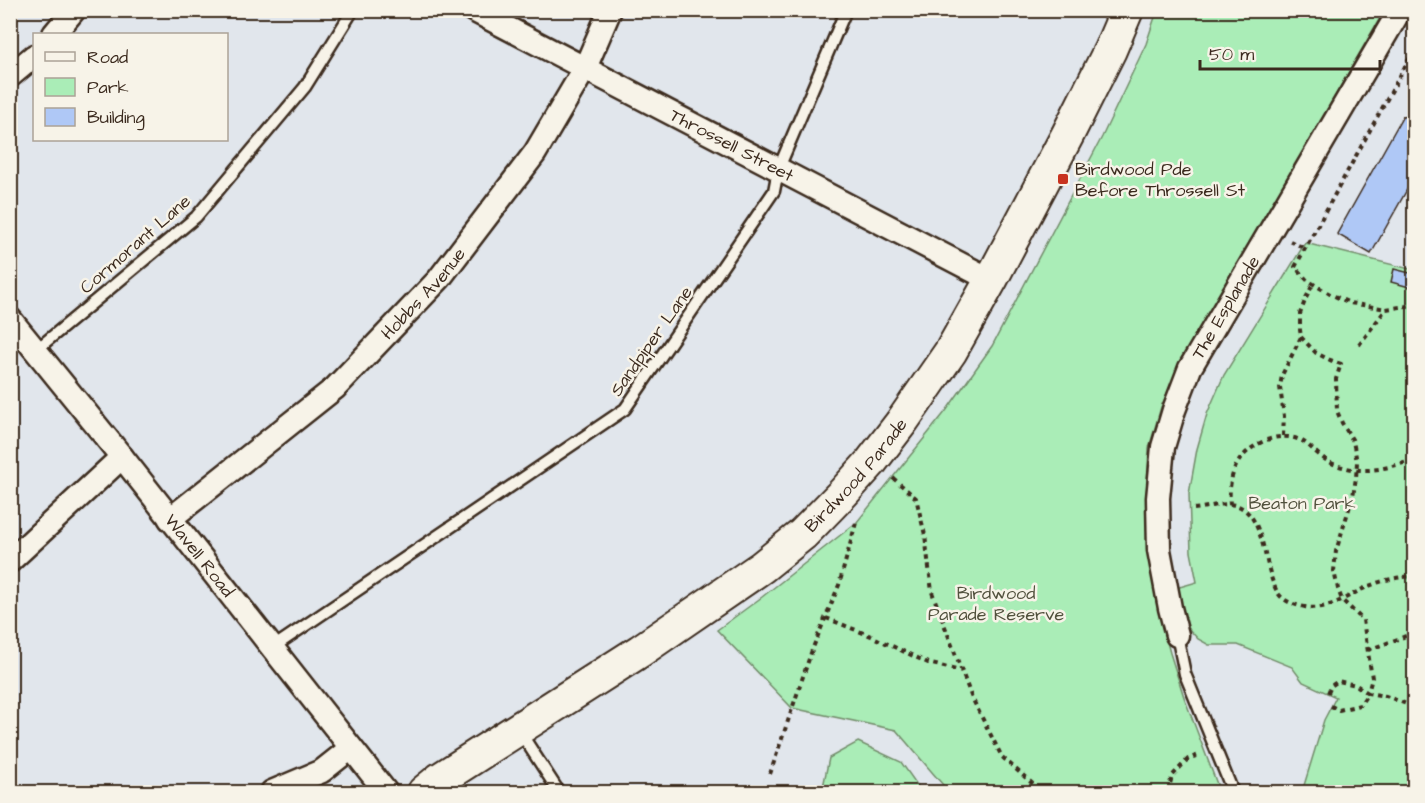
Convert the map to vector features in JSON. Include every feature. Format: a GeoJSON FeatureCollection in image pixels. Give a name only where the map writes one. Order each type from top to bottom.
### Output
{"type":"FeatureCollection","features":[{"type":"Feature","properties":{"kind":"street"},"geometry":{"type":"LineString","coordinates":[[55,33],[74,10]]}},
{"type":"Feature","properties":{"kind":"street","name":"Throssell Street"},"geometry":{"type":"LineString","coordinates":[[473,10],[991,280]]}},
{"type":"Feature","properties":{"kind":"street","name":"Hobbs Avenue"},"geometry":{"type":"LineString","coordinates":[[170,519],[335,388],[439,279],[535,153],[585,68],[610,10]]}},
{"type":"Feature","properties":{"kind":"street","name":"Birdwood Parade"},"geometry":{"type":"LineString","coordinates":[[424,792],[440,779],[640,651],[762,567],[803,534],[857,477],[901,423],[951,351],[1073,123],[1110,50],[1126,10]]}},
{"type":"Feature","properties":{"kind":"street","name":"The Esplanade"},"geometry":{"type":"LineString","coordinates":[[1177,635],[1159,550],[1158,498],[1162,447],[1174,410],[1190,368],[1400,10]]}},
{"type":"Feature","properties":{"kind":"street"},"geometry":{"type":"LineString","coordinates":[[10,76],[33,57]]}},
{"type":"Feature","properties":{"kind":"street","name":"Wavell Road"},"geometry":{"type":"LineString","coordinates":[[10,319],[122,457],[386,792]]}},
{"type":"Feature","properties":{"kind":"street"},"geometry":{"type":"LineString","coordinates":[[10,561],[122,457]]}},
{"type":"Feature","properties":{"kind":"street"},"geometry":{"type":"LineString","coordinates":[[272,792],[322,771],[351,748]]}},
{"type":"Feature","properties":{"kind":"lane","name":"Cormorant Lane"},"geometry":{"type":"LineString","coordinates":[[36,350],[196,217],[306,87],[353,10]]}},
{"type":"Feature","properties":{"kind":"lane","name":"Sandpiper Lane"},"geometry":{"type":"LineString","coordinates":[[272,648],[625,409],[774,191],[778,170],[846,10]]}},
{"type":"Feature","properties":{"kind":"lane"},"geometry":{"type":"LineString","coordinates":[[1177,635],[1185,674],[1233,792]]}},
{"type":"Feature","properties":{"kind":"lane"},"geometry":{"type":"LineString","coordinates":[[518,729],[559,792]]}},
{"type":"Feature","properties":{"kind":"path"},"geometry":{"type":"LineString","coordinates":[[1414,50],[1295,267],[1312,284],[1350,303],[1386,309],[1414,305]]}},
{"type":"Feature","properties":{"kind":"path"},"geometry":{"type":"LineString","coordinates":[[1283,436],[1284,416],[1280,387],[1282,375],[1301,337],[1300,314],[1312,284]]}},
{"type":"Feature","properties":{"kind":"path"},"geometry":{"type":"LineString","coordinates":[[1359,345],[1386,309]]}},
{"type":"Feature","properties":{"kind":"path"},"geometry":{"type":"LineString","coordinates":[[1301,337],[1316,353],[1341,364],[1336,379],[1337,411],[1353,441],[1357,462],[1353,496],[1336,551],[1334,571],[1342,600],[1363,620],[1372,678],[1368,693],[1360,705],[1339,710],[1331,706]]}},
{"type":"Feature","properties":{"kind":"path"},"geometry":{"type":"LineString","coordinates":[[1230,505],[1229,491],[1237,464],[1248,451],[1263,441],[1283,436],[1298,439],[1333,464],[1356,470],[1395,467],[1413,460],[1414,466]]}},
{"type":"Feature","properties":{"kind":"path"},"geometry":{"type":"LineString","coordinates":[[889,474],[916,498],[925,535],[932,592],[971,696],[1002,757],[1042,792]]}},
{"type":"Feature","properties":{"kind":"path"},"geometry":{"type":"LineString","coordinates":[[1194,509],[1230,505],[1246,511],[1257,528],[1278,595],[1290,604],[1309,608],[1333,604],[1373,585],[1398,577],[1414,576]]}},
{"type":"Feature","properties":{"kind":"path"},"geometry":{"type":"LineString","coordinates":[[770,774],[812,650],[839,585],[858,516]]}},
{"type":"Feature","properties":{"kind":"path"},"geometry":{"type":"LineString","coordinates":[[826,618],[928,663],[961,671]]}},
{"type":"Feature","properties":{"kind":"path"},"geometry":{"type":"LineString","coordinates":[[1368,650],[1414,633]]}},
{"type":"Feature","properties":{"kind":"path"},"geometry":{"type":"LineString","coordinates":[[1328,693],[1331,686],[1338,681],[1356,685],[1368,693],[1386,696],[1414,707]]}},
{"type":"Feature","properties":{"kind":"path"},"geometry":{"type":"LineString","coordinates":[[1168,792],[1172,776],[1188,759],[1216,747]]}},
{"type":"Feature","properties":{"kind":"green space","name":"Birdwood Parade Reserve"},"geometry":{"type":"Polygon","coordinates":[[[1157,11],[1384,11],[1179,366],[1161,407],[1149,448],[1146,500],[1149,554],[1157,606],[1184,697],[1220,792],[949,792],[896,730],[792,708],[717,630],[857,522],[946,411],[992,346],[1102,137],[1146,44],[1157,11]]]}},
{"type":"Feature","properties":{"kind":"green space","name":"Beaton Park"},"geometry":{"type":"Polygon","coordinates":[[[1305,243],[1414,270],[1414,792],[1302,792],[1324,720],[1336,697],[1303,682],[1292,667],[1238,645],[1209,645],[1198,639],[1188,628],[1176,588],[1197,582],[1191,552],[1189,494],[1197,449],[1207,414],[1224,375],[1305,243]]]}},
{"type":"Feature","properties":{"kind":"green space"},"geometry":{"type":"Polygon","coordinates":[[[858,742],[901,762],[922,792],[822,792],[829,758],[858,742]]]}},
{"type":"Feature","properties":{"kind":"building"},"geometry":{"type":"Polygon","coordinates":[[[1403,116],[1414,123],[1414,177],[1371,254],[1337,234],[1403,116]]]}},
{"type":"Feature","properties":{"kind":"building"},"geometry":{"type":"Polygon","coordinates":[[[1394,269],[1414,274],[1413,288],[1391,282],[1394,269]]]}},
{"type":"Feature","properties":{"kind":"place","name":"Birdwood Pde Before Throssell St"},"geometry":{"type":"Point","coordinates":[1063,179]}}]}
